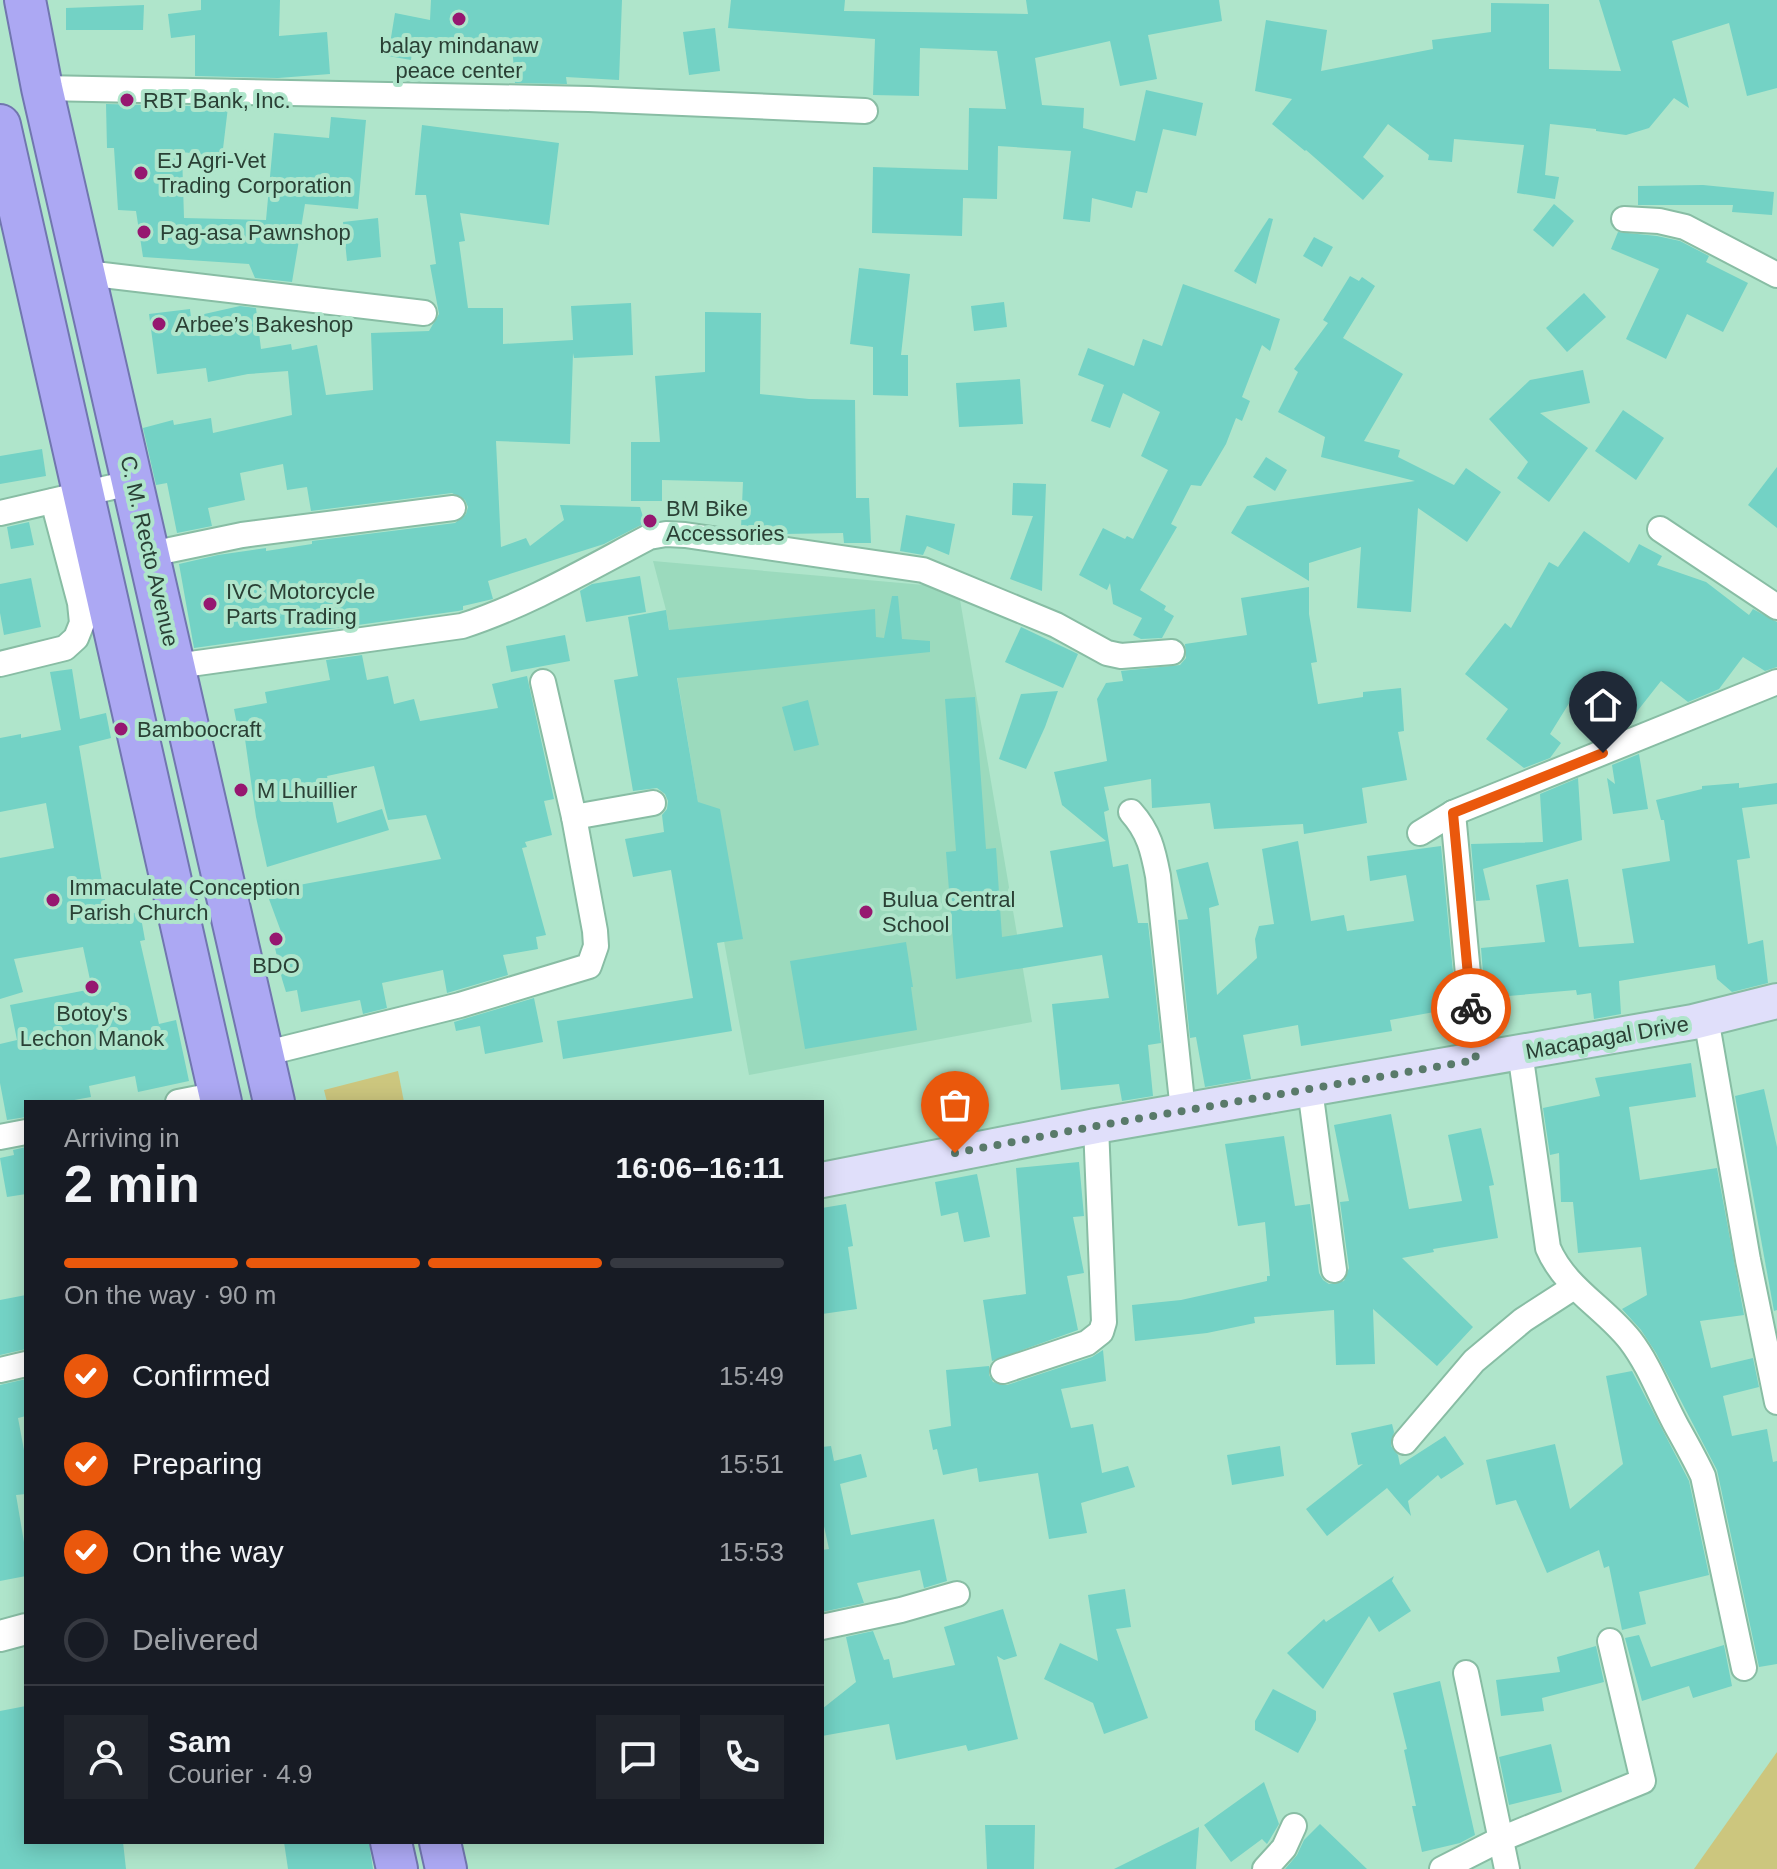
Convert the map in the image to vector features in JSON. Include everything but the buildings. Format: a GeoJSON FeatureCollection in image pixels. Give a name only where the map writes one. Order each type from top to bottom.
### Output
{"type":"FeatureCollection","features":[{"type":"Feature","properties":{"kind":"highway","name":"C. M. Recto Avenue"},"geometry":{"type":"LineString","coordinates":[[25,0],[42,88],[274,1100]]}},
{"type":"Feature","properties":{"kind":"highway"},"geometry":{"type":"LineString","coordinates":[[0,125],[69,498],[134,710],[220,1098]]}},
{"type":"Feature","properties":{"kind":"highway"},"geometry":{"type":"LineString","coordinates":[[134,710],[180,682]]}},
{"type":"Feature","properties":{"kind":"highway"},"geometry":{"type":"LineString","coordinates":[[391,1844],[397,1869]]}},
{"type":"Feature","properties":{"kind":"highway"},"geometry":{"type":"LineString","coordinates":[[440,1844],[446,1869]]}},
{"type":"Feature","properties":{"kind":"main road","name":"Macapagal Drive"},"geometry":{"type":"LineString","coordinates":[[824,1180],[1096,1126],[1706,1018],[1777,1001]]}},
{"type":"Feature","properties":{"kind":"street"},"geometry":{"type":"LineString","coordinates":[[42,88],[589,99],[865,111]]}},
{"type":"Feature","properties":{"kind":"street"},"geometry":{"type":"LineString","coordinates":[[1624,219],[1659,221],[1685,227],[1777,275]]}},
{"type":"Feature","properties":{"kind":"street"},"geometry":{"type":"LineString","coordinates":[[86,273],[424,313]]}},
{"type":"Feature","properties":{"kind":"street"},"geometry":{"type":"LineString","coordinates":[[0,513],[134,482]]}},
{"type":"Feature","properties":{"kind":"street"},"geometry":{"type":"LineString","coordinates":[[0,664],[65,648],[76,638],[82,623],[69,498]]}},
{"type":"Feature","properties":{"kind":"street"},"geometry":{"type":"LineString","coordinates":[[151,554],[242,535],[453,508]]}},
{"type":"Feature","properties":{"kind":"street"},"geometry":{"type":"LineString","coordinates":[[1660,529],[1777,607]]}},
{"type":"Feature","properties":{"kind":"street"},"geometry":{"type":"LineString","coordinates":[[180,682],[462,626],[550,589],[649,537],[666,534],[923,570],[1056,625],[1107,653],[1121,656],[1172,652]]}},
{"type":"Feature","properties":{"kind":"street"},"geometry":{"type":"LineString","coordinates":[[263,1054],[460,1005],[589,966],[596,946],[574,817],[543,682]]}},
{"type":"Feature","properties":{"kind":"street"},"geometry":{"type":"LineString","coordinates":[[1420,833],[1453,813],[1777,682]]}},
{"type":"Feature","properties":{"kind":"street"},"geometry":{"type":"LineString","coordinates":[[574,817],[653,803]]}},
{"type":"Feature","properties":{"kind":"street"},"geometry":{"type":"LineString","coordinates":[[1131,812],[1145,827],[1152,842],[1158,876],[1183,1111]]}},
{"type":"Feature","properties":{"kind":"street"},"geometry":{"type":"LineString","coordinates":[[1453,813],[1476,1060]]}},
{"type":"Feature","properties":{"kind":"street"},"geometry":{"type":"LineString","coordinates":[[1706,1018],[1748,1260],[1777,1402]]}},
{"type":"Feature","properties":{"kind":"street"},"geometry":{"type":"LineString","coordinates":[[1520,1052],[1548,1248],[1554,1263],[1574,1287],[1639,1352],[1693,1454],[1703,1476],[1744,1668]]}},
{"type":"Feature","properties":{"kind":"street"},"geometry":{"type":"LineString","coordinates":[[1310,1089],[1334,1270]]}},
{"type":"Feature","properties":{"kind":"street"},"geometry":{"type":"LineString","coordinates":[[199,1100],[220,1098]]}},
{"type":"Feature","properties":{"kind":"street"},"geometry":{"type":"LineString","coordinates":[[1003,1371],[1087,1343],[1101,1332],[1104,1322],[1096,1126]]}},
{"type":"Feature","properties":{"kind":"street"},"geometry":{"type":"LineString","coordinates":[[0,1137],[24,1132]]}},
{"type":"Feature","properties":{"kind":"street"},"geometry":{"type":"LineString","coordinates":[[1405,1442],[1474,1361],[1523,1320],[1574,1287]]}},
{"type":"Feature","properties":{"kind":"street"},"geometry":{"type":"LineString","coordinates":[[0,1370],[24,1364]]}},
{"type":"Feature","properties":{"kind":"street"},"geometry":{"type":"LineString","coordinates":[[824,1627],[957,1594]]}},
{"type":"Feature","properties":{"kind":"street"},"geometry":{"type":"LineString","coordinates":[[0,1636],[24,1630]]}},
{"type":"Feature","properties":{"kind":"street"},"geometry":{"type":"LineString","coordinates":[[1442,1869],[1501,1839],[1643,1781],[1610,1641]]}},
{"type":"Feature","properties":{"kind":"street"},"geometry":{"type":"LineString","coordinates":[[1466,1673],[1507,1869]]}},
{"type":"Feature","properties":{"kind":"street"},"geometry":{"type":"LineString","coordinates":[[1265,1869],[1284,1848],[1294,1826]]}},
{"type":"Feature","properties":{"kind":"shaded area","name":"Bulua Central School"},"geometry":{"type":"Polygon","coordinates":[[[653,561],[958,588],[1032,1022],[749,1075],[666,610],[653,561]]]}},
{"type":"Feature","properties":{"kind":"shaded area"},"geometry":{"type":"Polygon","coordinates":[[[398,1071],[404,1100],[326,1100],[324,1090],[398,1071]]]}},
{"type":"Feature","properties":{"kind":"shaded area"},"geometry":{"type":"Polygon","coordinates":[[[1777,1752],[1777,1869],[1694,1869],[1777,1752]]]}},
{"type":"Feature","properties":{"kind":"way so far"},"geometry":{"type":"LineString","coordinates":[[955,1153],[1476,1060],[1471,1008]]}},
{"type":"Feature","properties":{"kind":"place","name":"balay mindanaw peace center"},"geometry":{"type":"Point","coordinates":[459,19]}},
{"type":"Feature","properties":{"kind":"place","name":"RBT Bank, Inc."},"geometry":{"type":"Point","coordinates":[127,100]}},
{"type":"Feature","properties":{"kind":"place","name":"EJ Agri-Vet Trading Corporation"},"geometry":{"type":"Point","coordinates":[141,173]}},
{"type":"Feature","properties":{"kind":"place","name":"Pag-asa Pawnshop"},"geometry":{"type":"Point","coordinates":[144,232]}},
{"type":"Feature","properties":{"kind":"place","name":"Arbee’s Bakeshop"},"geometry":{"type":"Point","coordinates":[159,324]}},
{"type":"Feature","properties":{"kind":"place","name":"BM Bike Accessories"},"geometry":{"type":"Point","coordinates":[650,521]}},
{"type":"Feature","properties":{"kind":"place","name":"IVC Motorcycle Parts Trading"},"geometry":{"type":"Point","coordinates":[210,604]}},
{"type":"Feature","properties":{"kind":"place","name":"Bamboocraft"},"geometry":{"type":"Point","coordinates":[121,729]}},
{"type":"Feature","properties":{"kind":"place","name":"M Lhuillier"},"geometry":{"type":"Point","coordinates":[241,790]}},
{"type":"Feature","properties":{"kind":"place","name":"Immaculate Conception Parish Church"},"geometry":{"type":"Point","coordinates":[53,900]}},
{"type":"Feature","properties":{"kind":"place","name":"Bulua Central School"},"geometry":{"type":"Point","coordinates":[866,912]}},
{"type":"Feature","properties":{"kind":"place","name":"BDO"},"geometry":{"type":"Point","coordinates":[276,939]}},
{"type":"Feature","properties":{"kind":"place","name":"Botoy's Lechon Manok"},"geometry":{"type":"Point","coordinates":[92,987]}},
{"type":"Feature","properties":{"kind":"route"},"geometry":{"type":"LineString","coordinates":[[1471,1008],[1453,813],[1603,753]]}}]}
